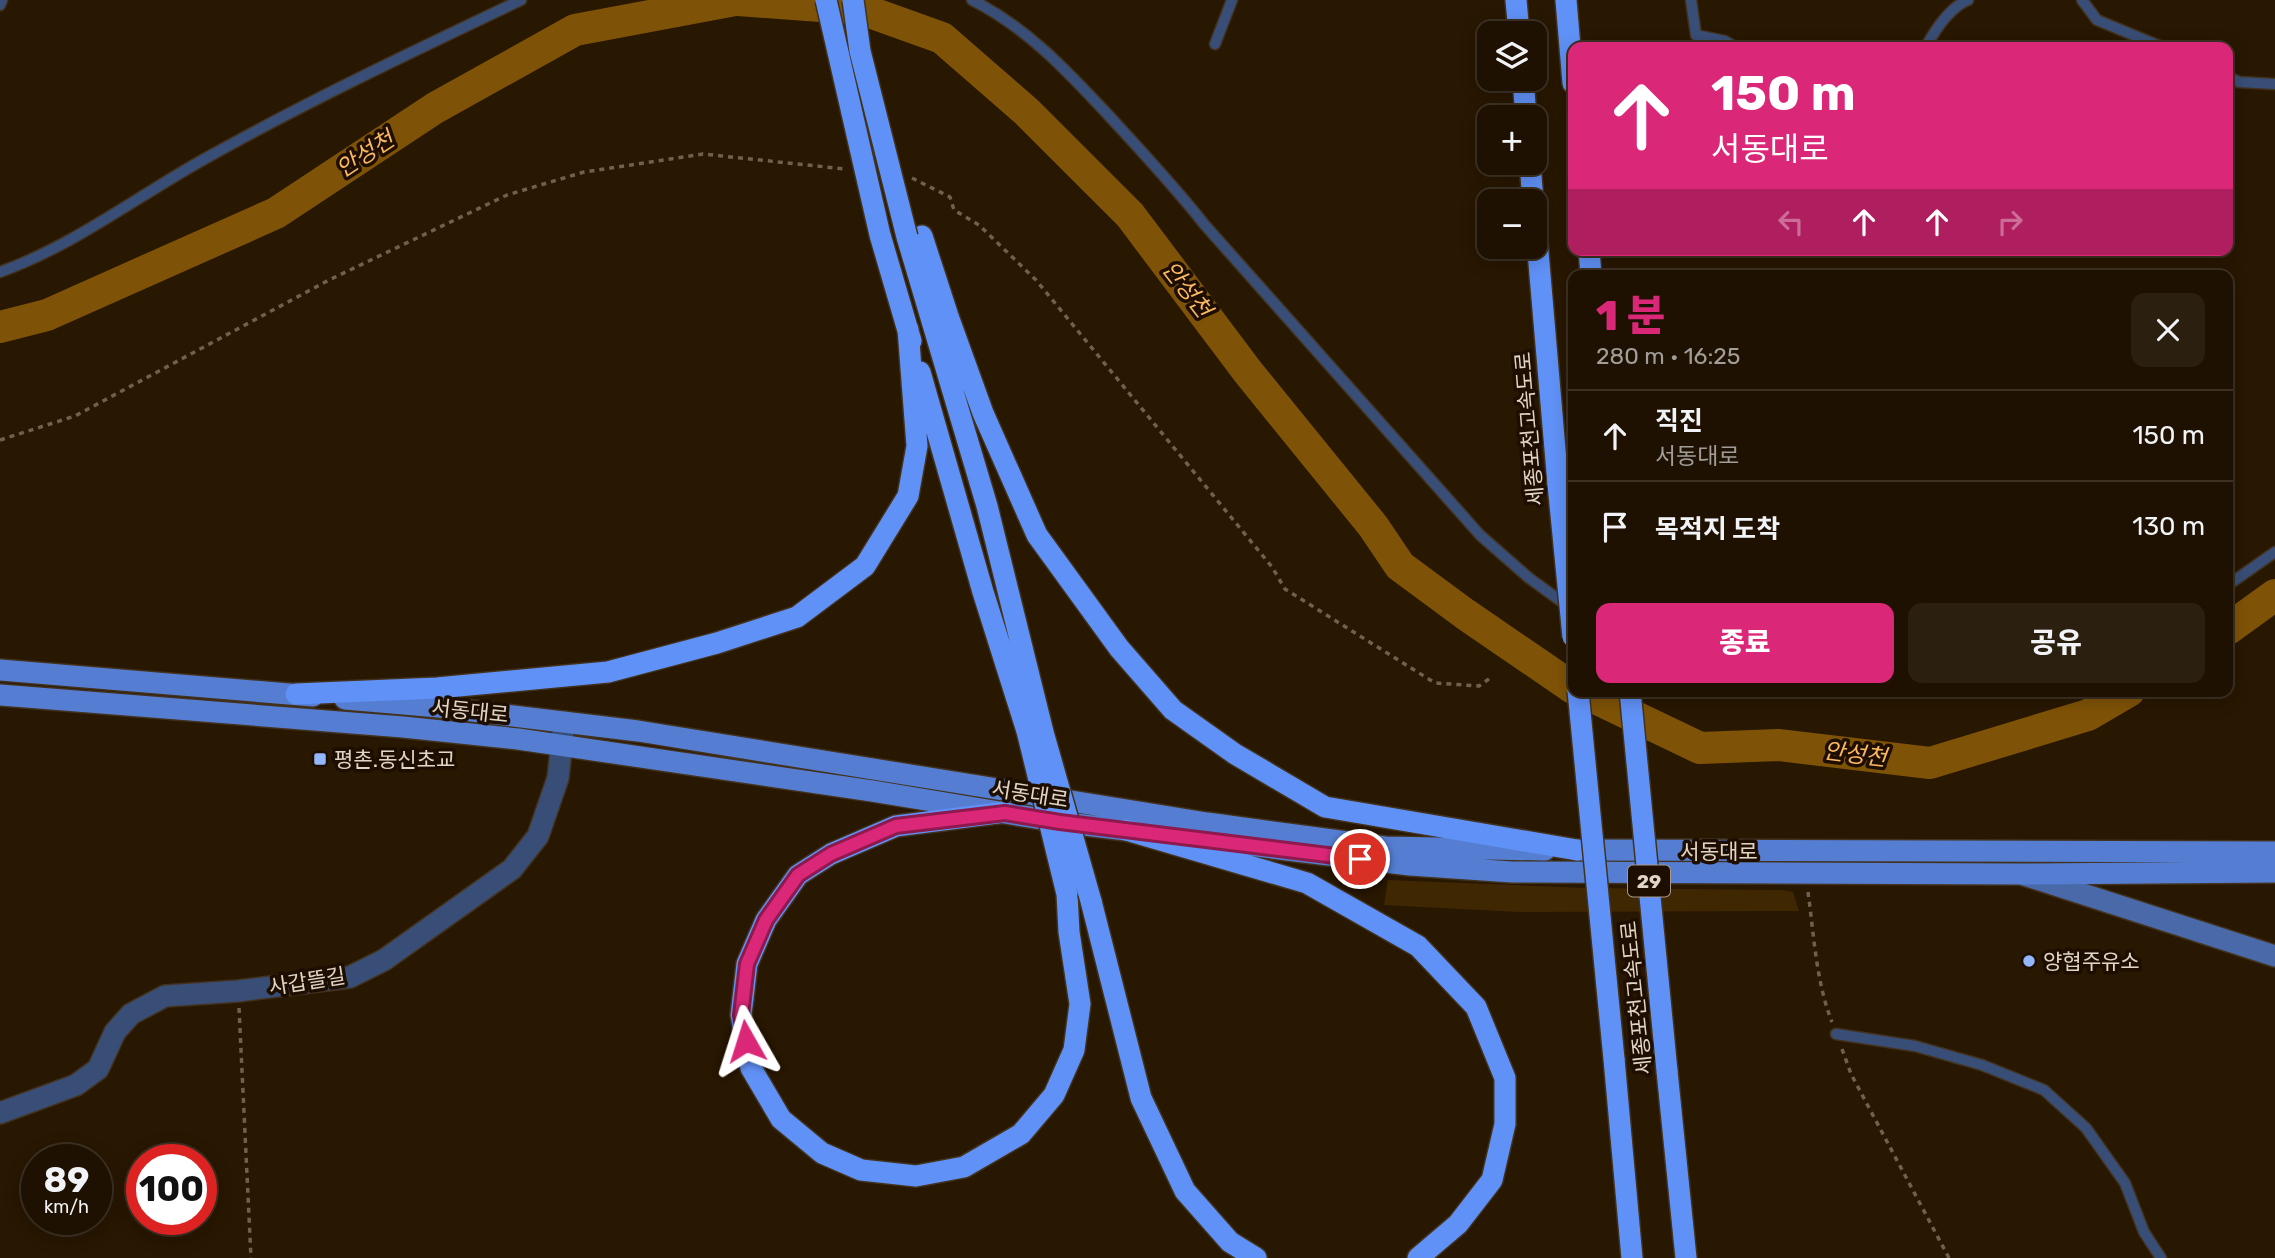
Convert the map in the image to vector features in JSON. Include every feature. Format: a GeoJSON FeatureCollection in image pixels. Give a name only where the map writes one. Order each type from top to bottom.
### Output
{"type":"FeatureCollection","features":[{"type":"Feature","properties":{"kind":"highway"},"geometry":{"type":"LineString","coordinates":[[826,0],[880,235],[983,592],[1035,732],[1091,901],[1141,1098],[1185,1191],[1230,1242],[1256,1258]]}},
{"type":"Feature","properties":{"kind":"highway"},"geometry":{"type":"LineString","coordinates":[[853,0],[860,51],[915,236],[987,506],[1067,894],[1069,932],[1080,1004],[1074,1050],[1054,1095],[1021,1135],[964,1167],[916,1176],[861,1171],[822,1153],[781,1119],[751,1068],[741,1015],[747,964],[766,920],[798,875],[831,854],[896,826],[1005,813]]}},
{"type":"Feature","properties":{"kind":"highway"},"geometry":{"type":"LineString","coordinates":[[1516,0],[1517,21]]}},
{"type":"Feature","properties":{"kind":"highway"},"geometry":{"type":"LineString","coordinates":[[1566,0],[1570,42]]}},
{"type":"Feature","properties":{"kind":"highway"},"geometry":{"type":"LineString","coordinates":[[915,236],[948,316],[983,413],[1037,535],[1119,648],[1173,710],[1235,754],[1325,807],[1577,850]]}},
{"type":"Feature","properties":{"kind":"highway","name":"세종포천고속도로"},"geometry":{"type":"LineString","coordinates":[[1539,259],[1568,586]]}},
{"type":"Feature","properties":{"kind":"highway"},"geometry":{"type":"LineString","coordinates":[[296,694],[438,688],[608,671],[717,643],[797,617],[865,566],[908,496],[917,446],[908,329]]}},
{"type":"Feature","properties":{"kind":"highway","name":"세종포천고속도로"},"geometry":{"type":"LineString","coordinates":[[1579,697],[1632,1258]]}},
{"type":"Feature","properties":{"kind":"highway","name":"세종포천고속도로"},"geometry":{"type":"LineString","coordinates":[[1631,697],[1686,1258]]}},
{"type":"Feature","properties":{"kind":"highway"},"geometry":{"type":"LineString","coordinates":[[1126,830],[1307,883],[1418,946],[1476,1007],[1505,1078],[1505,1124],[1492,1180],[1458,1224],[1418,1258]]}},
{"type":"Feature","properties":{"kind":"main road","name":"서동대로"},"geometry":{"type":"LineString","coordinates":[[0,670],[439,707],[638,731],[1207,823],[1385,847],[2275,852]]}},
{"type":"Feature","properties":{"kind":"main road","name":"서동대로"},"geometry":{"type":"LineString","coordinates":[[0,695],[390,725],[563,746],[845,786],[1126,830],[1379,862],[1512,872],[2275,872]]}},
{"type":"Feature","properties":{"kind":"street","name":"사갑뜰길"},"geometry":{"type":"LineString","coordinates":[[0,1113],[76,1085],[98,1069],[115,1032],[131,1014],[164,996],[238,992],[350,976],[383,960],[512,869],[538,836],[558,778],[564,722]]}},
{"type":"Feature","properties":{"kind":"street"},"geometry":{"type":"LineString","coordinates":[[2019,874],[2275,956]]}},
{"type":"Feature","properties":{"kind":"lane"},"geometry":{"type":"LineString","coordinates":[[0,5],[2,0]]}},
{"type":"Feature","properties":{"kind":"lane"},"geometry":{"type":"LineString","coordinates":[[0,272],[59,246],[198,162],[282,116],[521,0]]}},
{"type":"Feature","properties":{"kind":"lane"},"geometry":{"type":"LineString","coordinates":[[972,0],[995,11],[1053,56],[1175,187],[1204,224],[1480,535],[1568,606]]}},
{"type":"Feature","properties":{"kind":"lane"},"geometry":{"type":"LineString","coordinates":[[1215,44],[1232,0]]}},
{"type":"Feature","properties":{"kind":"lane"},"geometry":{"type":"LineString","coordinates":[[1691,0],[1696,35],[1728,42]]}},
{"type":"Feature","properties":{"kind":"lane"},"geometry":{"type":"LineString","coordinates":[[1928,42],[1958,5],[1968,0]]}},
{"type":"Feature","properties":{"kind":"lane"},"geometry":{"type":"LineString","coordinates":[[2082,0],[2097,20],[2150,42]]}},
{"type":"Feature","properties":{"kind":"lane"},"geometry":{"type":"LineString","coordinates":[[2233,79],[2275,84]]}},
{"type":"Feature","properties":{"kind":"lane"},"geometry":{"type":"LineString","coordinates":[[2233,581],[2275,552]]}},
{"type":"Feature","properties":{"kind":"lane"},"geometry":{"type":"LineString","coordinates":[[1836,1034],[1914,1046],[1968,1061],[2044,1090],[2086,1128],[2125,1183],[2144,1232],[2161,1258]]}},
{"type":"Feature","properties":{"kind":"path"},"geometry":{"type":"LineString","coordinates":[[0,440],[75,416],[329,280],[507,195],[584,172],[703,154],[847,169]]}},
{"type":"Feature","properties":{"kind":"path"},"geometry":{"type":"LineString","coordinates":[[902,176],[915,178],[950,197],[954,210],[979,225],[1036,280],[1272,567],[1285,589],[1434,682],[1479,686],[1493,676]]}},
{"type":"Feature","properties":{"kind":"path"},"geometry":{"type":"LineString","coordinates":[[1805,873],[1826,1008],[1851,1074],[1949,1258]]}},
{"type":"Feature","properties":{"kind":"path"},"geometry":{"type":"LineString","coordinates":[[238,992],[251,1258]]}},
{"type":"Feature","properties":{"kind":"shaded area"},"geometry":{"type":"Polygon","coordinates":[[[1388,880],[1585,888],[1782,890],[1793,892],[1799,911],[1518,912],[1384,905],[1388,880]]]}},
{"type":"Feature","properties":{"kind":"waterway","name":"안성천"},"geometry":{"type":"LineString","coordinates":[[0,327],[47,315],[276,213],[435,108],[575,30],[735,0]]}},
{"type":"Feature","properties":{"kind":"waterway","name":"안성천"},"geometry":{"type":"LineString","coordinates":[[738,0],[861,9],[942,38],[1027,112],[1130,215],[1248,372],[1373,526],[1400,566],[1568,685]]}},
{"type":"Feature","properties":{"kind":"waterway","name":"안성천"},"geometry":{"type":"LineString","coordinates":[[2233,625],[2275,595]]}},
{"type":"Feature","properties":{"kind":"waterway","name":"안성천"},"geometry":{"type":"LineString","coordinates":[[1594,697],[1700,748],[1778,745],[1930,763],[2088,715],[2119,697]]}},
{"type":"Feature","properties":{"kind":"place","name":"평촌.동신초교"},"geometry":{"type":"Point","coordinates":[320,759]}},
{"type":"Feature","properties":{"kind":"place","name":"양협주유소"},"geometry":{"type":"Point","coordinates":[2029,961]}},
{"type":"Feature","properties":{"kind":"route"},"geometry":{"type":"LineString","coordinates":[[746,1041],[741,1015],[747,964],[766,920],[798,875],[831,854],[896,826],[1005,813],[1360,859]]}}]}
